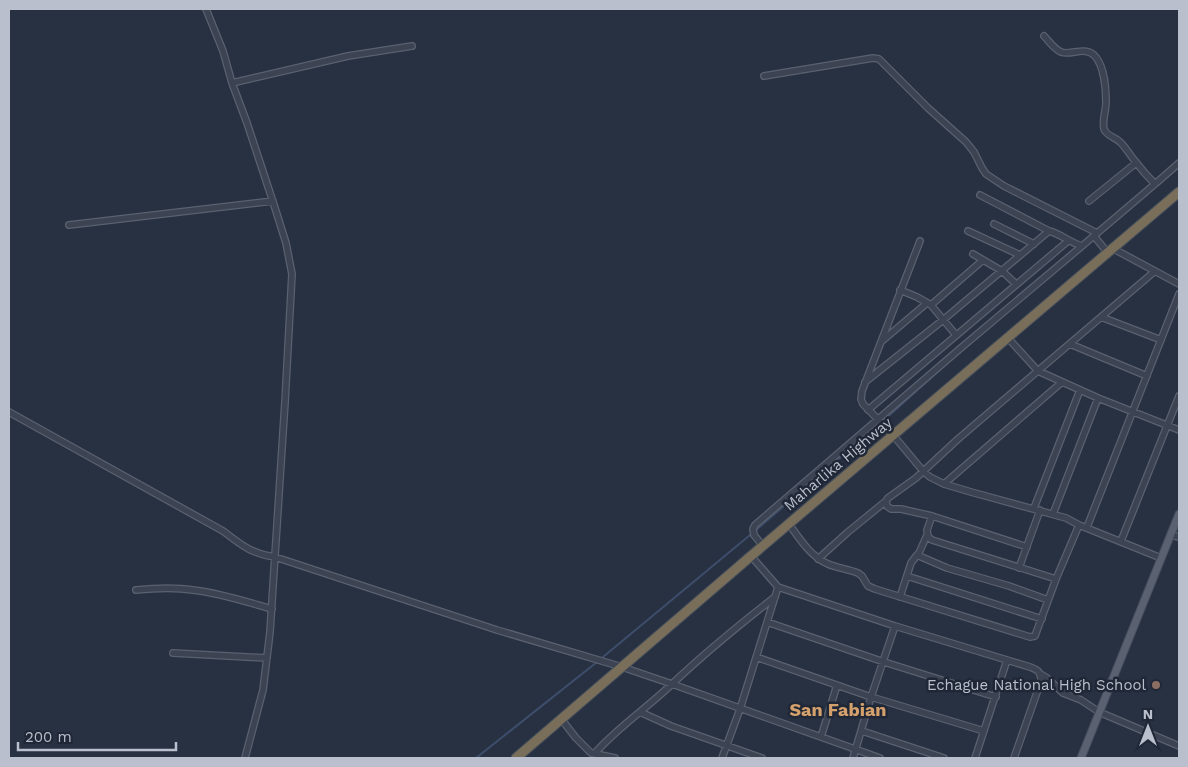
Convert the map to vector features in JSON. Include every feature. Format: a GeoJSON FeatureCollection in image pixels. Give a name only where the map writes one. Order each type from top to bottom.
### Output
{"type":"FeatureCollection","features":[{"type":"Feature","properties":{"kind":"highway","name":"Maharlika Highway"},"geometry":{"type":"LineString","coordinates":[[516,758],[1178,193]]}},
{"type":"Feature","properties":{"kind":"main road"},"geometry":{"type":"LineString","coordinates":[[1081,758],[1179,514]]}},
{"type":"Feature","properties":{"kind":"street"},"geometry":{"type":"LineString","coordinates":[[206,9],[223,50],[232,83],[273,201],[290,262],[292,284],[272,609],[263,690],[245,758]]}},
{"type":"Feature","properties":{"kind":"street"},"geometry":{"type":"LineString","coordinates":[[1044,36],[1061,52],[1079,51],[1094,55],[1104,74],[1106,102],[1103,123],[1105,131],[1121,143],[1155,184]]}},
{"type":"Feature","properties":{"kind":"street"},"geometry":{"type":"LineString","coordinates":[[232,83],[341,57],[412,46]]}},
{"type":"Feature","properties":{"kind":"street"},"geometry":{"type":"LineString","coordinates":[[764,76],[873,58],[879,59],[928,108],[966,142],[986,174],[1004,186],[1095,235],[1110,250],[1179,284]]}},
{"type":"Feature","properties":{"kind":"street"},"geometry":{"type":"LineString","coordinates":[[1089,202],[1136,163]]}},
{"type":"Feature","properties":{"kind":"street"},"geometry":{"type":"LineString","coordinates":[[763,546],[754,535],[753,529],[756,525],[1179,163]]}},
{"type":"Feature","properties":{"kind":"street"},"geometry":{"type":"LineString","coordinates":[[980,195],[1068,241],[1082,246]]}},
{"type":"Feature","properties":{"kind":"street"},"geometry":{"type":"LineString","coordinates":[[69,225],[273,201]]}},
{"type":"Feature","properties":{"kind":"street"},"geometry":{"type":"LineString","coordinates":[[994,224],[1034,244]]}},
{"type":"Feature","properties":{"kind":"street"},"geometry":{"type":"LineString","coordinates":[[968,231],[1020,255]]}},
{"type":"Feature","properties":{"kind":"street"},"geometry":{"type":"LineString","coordinates":[[865,382],[1050,231]]}},
{"type":"Feature","properties":{"kind":"street"},"geometry":{"type":"LineString","coordinates":[[920,241],[862,390],[861,399],[863,404],[930,477],[944,484],[1066,518],[1161,558]]}},
{"type":"Feature","properties":{"kind":"street"},"geometry":{"type":"LineString","coordinates":[[868,410],[1068,241]]}},
{"type":"Feature","properties":{"kind":"street"},"geometry":{"type":"LineString","coordinates":[[973,254],[1002,271],[1016,284]]}},
{"type":"Feature","properties":{"kind":"street"},"geometry":{"type":"LineString","coordinates":[[881,343],[983,260]]}},
{"type":"Feature","properties":{"kind":"street"},"geometry":{"type":"LineString","coordinates":[[818,559],[1156,271]]}},
{"type":"Feature","properties":{"kind":"street"},"geometry":{"type":"LineString","coordinates":[[900,290],[929,304],[956,335]]}},
{"type":"Feature","properties":{"kind":"street"},"geometry":{"type":"LineString","coordinates":[[1086,527],[1179,294]]}},
{"type":"Feature","properties":{"kind":"street"},"geometry":{"type":"LineString","coordinates":[[1101,317],[1161,340]]}},
{"type":"Feature","properties":{"kind":"street"},"geometry":{"type":"LineString","coordinates":[[1008,337],[1038,371],[1098,398],[1179,430]]}},
{"type":"Feature","properties":{"kind":"street"},"geometry":{"type":"LineString","coordinates":[[1070,344],[1147,376]]}},
{"type":"Feature","properties":{"kind":"street"},"geometry":{"type":"LineString","coordinates":[[944,484],[1062,382]]}},
{"type":"Feature","properties":{"kind":"street"},"geometry":{"type":"LineString","coordinates":[[1019,568],[1027,547],[1037,509],[1080,390]]}},
{"type":"Feature","properties":{"kind":"street"},"geometry":{"type":"LineString","coordinates":[[1121,541],[1179,396]]}},
{"type":"Feature","properties":{"kind":"street"},"geometry":{"type":"LineString","coordinates":[[1053,514],[1098,398]]}},
{"type":"Feature","properties":{"kind":"street"},"geometry":{"type":"LineString","coordinates":[[9,412],[222,531],[244,547],[261,555],[275,557],[497,630],[622,667],[880,758]]}},
{"type":"Feature","properties":{"kind":"street"},"geometry":{"type":"LineString","coordinates":[[886,501],[887,506],[891,508],[932,516],[1027,547]]}},
{"type":"Feature","properties":{"kind":"street"},"geometry":{"type":"LineString","coordinates":[[900,597],[911,563],[917,556],[927,535],[932,516]]}},
{"type":"Feature","properties":{"kind":"street"},"geometry":{"type":"LineString","coordinates":[[789,524],[810,552],[818,559],[855,572],[862,576],[868,586],[1030,637],[1036,633],[1079,524]]}},
{"type":"Feature","properties":{"kind":"street"},"geometry":{"type":"LineString","coordinates":[[927,535],[929,539],[1056,580]]}},
{"type":"Feature","properties":{"kind":"street"},"geometry":{"type":"LineString","coordinates":[[1171,535],[1179,537]]}},
{"type":"Feature","properties":{"kind":"street"},"geometry":{"type":"LineString","coordinates":[[751,556],[778,587],[895,626],[1030,666],[1038,670],[1040,674],[1063,693],[1081,700],[1100,712],[1179,746]]}},
{"type":"Feature","properties":{"kind":"street"},"geometry":{"type":"LineString","coordinates":[[917,556],[947,568],[1009,586],[1048,600]]}},
{"type":"Feature","properties":{"kind":"street"},"geometry":{"type":"LineString","coordinates":[[907,576],[1042,619]]}},
{"type":"Feature","properties":{"kind":"street"},"geometry":{"type":"LineString","coordinates":[[722,758],[740,709],[778,587]]}},
{"type":"Feature","properties":{"kind":"street"},"geometry":{"type":"LineString","coordinates":[[136,590],[162,588],[195,590],[272,609]]}},
{"type":"Feature","properties":{"kind":"street"},"geometry":{"type":"LineString","coordinates":[[595,753],[605,742],[722,639],[774,597]]}},
{"type":"Feature","properties":{"kind":"street"},"geometry":{"type":"LineString","coordinates":[[767,622],[884,662],[996,697]]}},
{"type":"Feature","properties":{"kind":"street"},"geometry":{"type":"LineString","coordinates":[[853,758],[895,626]]}},
{"type":"Feature","properties":{"kind":"street"},"geometry":{"type":"LineString","coordinates":[[172,652],[267,658]]}},
{"type":"Feature","properties":{"kind":"street"},"geometry":{"type":"LineString","coordinates":[[756,657],[871,697],[984,732]]}},
{"type":"Feature","properties":{"kind":"street"},"geometry":{"type":"LineString","coordinates":[[975,758],[1007,660]]}},
{"type":"Feature","properties":{"kind":"street"},"geometry":{"type":"LineString","coordinates":[[1014,758],[1041,681],[1040,674]]}},
{"type":"Feature","properties":{"kind":"street"},"geometry":{"type":"LineString","coordinates":[[820,737],[837,685]]}},
{"type":"Feature","properties":{"kind":"street"},"geometry":{"type":"LineString","coordinates":[[640,712],[671,726],[762,758]]}},
{"type":"Feature","properties":{"kind":"street"},"geometry":{"type":"LineString","coordinates":[[562,720],[591,753],[615,758]]}},
{"type":"Feature","properties":{"kind":"street"},"geometry":{"type":"LineString","coordinates":[[862,731],[944,758]]}},
{"type":"Feature","properties":{"kind":"waterway"},"geometry":{"type":"LineString","coordinates":[[1158,185],[1179,167]]}},
{"type":"Feature","properties":{"kind":"waterway"},"geometry":{"type":"LineString","coordinates":[[883,421],[943,367]]}},
{"type":"Feature","properties":{"kind":"waterway"},"geometry":{"type":"LineString","coordinates":[[756,530],[877,426]]}},
{"type":"Feature","properties":{"kind":"waterway"},"geometry":{"type":"LineString","coordinates":[[603,657],[750,535]]}},
{"type":"Feature","properties":{"kind":"waterway"},"geometry":{"type":"LineString","coordinates":[[476,758],[597,662]]}},
{"type":"Feature","properties":{"kind":"place","name":"Echague National High School"},"geometry":{"type":"Point","coordinates":[1156,685]}},
{"type":"Feature","properties":{"kind":"district","name":"San Fabian"},"geometry":{"type":"Point","coordinates":[838,710]}}]}
